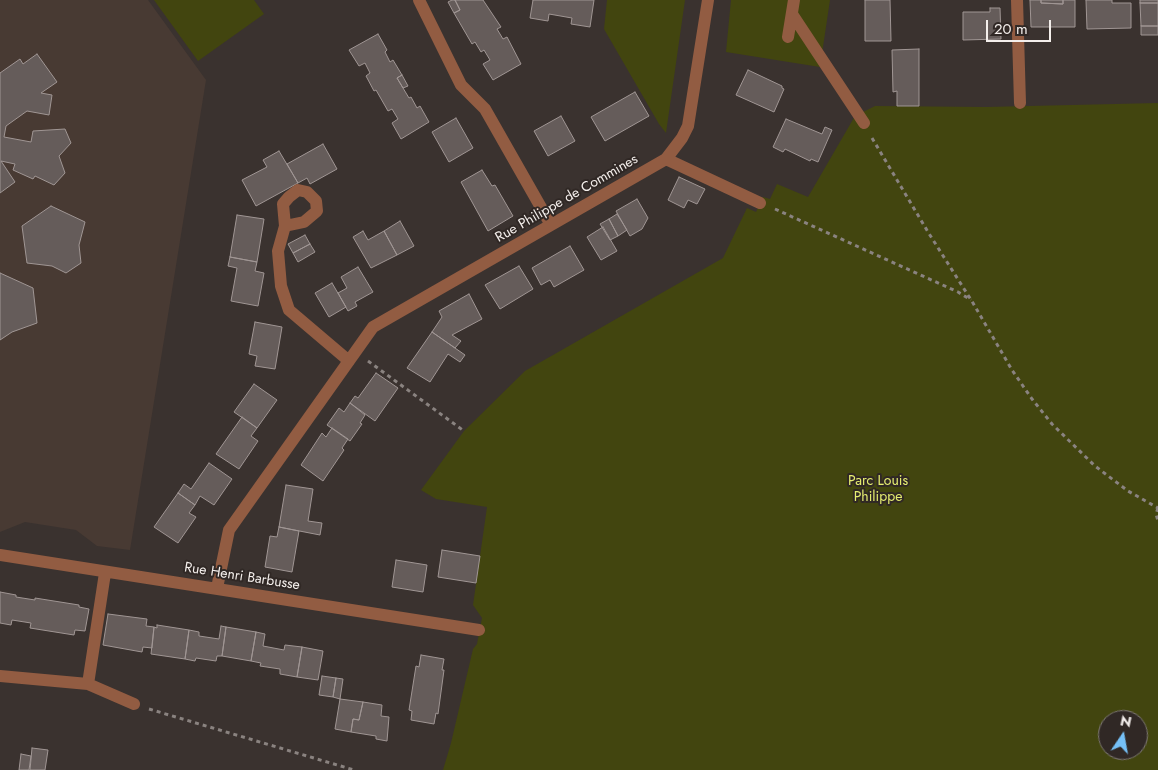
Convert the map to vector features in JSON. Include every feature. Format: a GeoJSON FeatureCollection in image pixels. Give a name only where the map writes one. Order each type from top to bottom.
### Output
{"type":"FeatureCollection","features":[{"type":"Feature","properties":{"kind":"street"},"geometry":{"type":"LineString","coordinates":[[419,0],[461,85],[485,108],[552,225]]}},
{"type":"Feature","properties":{"kind":"street","name":"Rue Philippe de Commines"},"geometry":{"type":"LineString","coordinates":[[217,588],[229,530],[373,327],[666,159],[682,138],[688,126],[708,0]]}},
{"type":"Feature","properties":{"kind":"street"},"geometry":{"type":"LineString","coordinates":[[788,37],[794,0]]}},
{"type":"Feature","properties":{"kind":"street"},"geometry":{"type":"LineString","coordinates":[[1017,0],[1020,103]]}},
{"type":"Feature","properties":{"kind":"street"},"geometry":{"type":"LineString","coordinates":[[792,14],[864,123]]}},
{"type":"Feature","properties":{"kind":"street"},"geometry":{"type":"LineString","coordinates":[[666,159],[760,203]]}},
{"type":"Feature","properties":{"kind":"street"},"geometry":{"type":"LineString","coordinates":[[284,226],[278,251],[281,286],[289,310],[353,356]]}},
{"type":"Feature","properties":{"kind":"street","name":"Rue Henri Barbusse"},"geometry":{"type":"LineString","coordinates":[[0,555],[105,573],[217,588],[479,630]]}},
{"type":"Feature","properties":{"kind":"street"},"geometry":{"type":"LineString","coordinates":[[88,684],[105,573]]}},
{"type":"Feature","properties":{"kind":"street"},"geometry":{"type":"LineString","coordinates":[[0,676],[88,684],[134,704]]}},
{"type":"Feature","properties":{"kind":"path"},"geometry":{"type":"LineString","coordinates":[[864,123],[908,201],[973,303],[1012,370],[1052,424],[1078,451],[1110,478],[1158,508],[1156,514],[1158,521]]}},
{"type":"Feature","properties":{"kind":"path"},"geometry":{"type":"LineString","coordinates":[[760,203],[958,292],[973,303]]}},
{"type":"Feature","properties":{"kind":"path"},"geometry":{"type":"LineString","coordinates":[[353,356],[464,431]]}},
{"type":"Feature","properties":{"kind":"path"},"geometry":{"type":"LineString","coordinates":[[134,704],[354,770]]}},
{"type":"Feature","properties":{"kind":"shaded area"},"geometry":{"type":"Polygon","coordinates":[[[0,0],[148,0],[206,80],[130,550],[97,546],[76,530],[25,522],[0,532],[0,0]]]}},
{"type":"Feature","properties":{"kind":"green space"},"geometry":{"type":"Polygon","coordinates":[[[154,0],[254,0],[264,14],[198,61],[154,0]]]}},
{"type":"Feature","properties":{"kind":"green space"},"geometry":{"type":"Polygon","coordinates":[[[607,0],[685,0],[666,133],[604,29],[607,0]]]}},
{"type":"Feature","properties":{"kind":"green space"},"geometry":{"type":"Polygon","coordinates":[[[731,0],[830,0],[820,67],[726,52],[731,0]]]}},
{"type":"Feature","properties":{"kind":"green space","name":"Parc Louis Philippe"},"geometry":{"type":"Polygon","coordinates":[[[1158,103],[1158,770],[443,770],[473,649],[477,644],[482,618],[473,605],[487,507],[436,499],[421,490],[464,431],[525,371],[723,258],[747,208],[756,212],[763,197],[770,199],[777,184],[808,197],[855,116],[875,106],[986,107],[1158,103]]]}},
{"type":"Feature","properties":{"kind":"building"},"geometry":{"type":"Polygon","coordinates":[[[455,0],[460,10],[454,13],[448,2],[455,0]]]}},
{"type":"Feature","properties":{"kind":"building"},"geometry":{"type":"Polygon","coordinates":[[[455,0],[483,0],[501,27],[497,29],[503,39],[507,37],[521,64],[493,80],[483,64],[490,60],[484,50],[481,52],[475,42],[472,44],[454,13],[460,10],[455,0]]]}},
{"type":"Feature","properties":{"kind":"building"},"geometry":{"type":"Polygon","coordinates":[[[533,0],[594,0],[590,27],[571,24],[572,18],[549,14],[548,21],[530,18],[533,0]]]}},
{"type":"Feature","properties":{"kind":"building"},"geometry":{"type":"Polygon","coordinates":[[[865,0],[890,0],[891,41],[865,41],[865,0]]]}},
{"type":"Feature","properties":{"kind":"building"},"geometry":{"type":"Polygon","coordinates":[[[1030,0],[1041,0],[1041,3],[1063,4],[1063,0],[1075,0],[1075,27],[1031,27],[1030,0]]]}},
{"type":"Feature","properties":{"kind":"building"},"geometry":{"type":"Polygon","coordinates":[[[1041,0],[1063,0],[1063,4],[1041,3],[1041,0]]]}},
{"type":"Feature","properties":{"kind":"building"},"geometry":{"type":"Polygon","coordinates":[[[1086,0],[1112,0],[1112,3],[1131,3],[1131,28],[1087,29],[1086,0]]]}},
{"type":"Feature","properties":{"kind":"building"},"geometry":{"type":"Polygon","coordinates":[[[1140,0],[1158,0],[1158,3],[1140,3],[1140,0]]]}},
{"type":"Feature","properties":{"kind":"building"},"geometry":{"type":"Polygon","coordinates":[[[1140,3],[1158,3],[1158,26],[1141,26],[1140,3]]]}},
{"type":"Feature","properties":{"kind":"building"},"geometry":{"type":"Polygon","coordinates":[[[990,8],[1000,8],[1001,39],[963,40],[963,12],[990,12],[990,8]]]}},
{"type":"Feature","properties":{"kind":"building"},"geometry":{"type":"Polygon","coordinates":[[[1141,26],[1158,26],[1158,35],[1141,35],[1141,26]]]}},
{"type":"Feature","properties":{"kind":"building"},"geometry":{"type":"Polygon","coordinates":[[[378,34],[387,50],[385,52],[390,62],[393,60],[402,75],[397,78],[417,108],[420,106],[429,122],[401,139],[392,123],[398,119],[392,109],[388,111],[376,90],[374,91],[366,76],[370,73],[365,63],[359,66],[349,50],[378,34]]]}},
{"type":"Feature","properties":{"kind":"building"},"geometry":{"type":"Polygon","coordinates":[[[919,49],[919,106],[897,106],[897,91],[893,92],[892,50],[919,49]]]}},
{"type":"Feature","properties":{"kind":"building"},"geometry":{"type":"Polygon","coordinates":[[[37,54],[57,82],[41,93],[52,95],[49,115],[27,111],[6,126],[4,137],[31,142],[33,131],[65,129],[71,143],[59,156],[65,173],[54,185],[35,176],[33,179],[13,170],[15,164],[1,161],[15,182],[0,193],[0,73],[20,59],[23,64],[37,54]]]}},
{"type":"Feature","properties":{"kind":"building"},"geometry":{"type":"Polygon","coordinates":[[[748,70],[782,86],[784,89],[774,112],[736,95],[748,70]]]}},
{"type":"Feature","properties":{"kind":"building"},"geometry":{"type":"Polygon","coordinates":[[[402,75],[408,86],[403,88],[397,78],[402,75]]]}},
{"type":"Feature","properties":{"kind":"building"},"geometry":{"type":"Polygon","coordinates":[[[635,92],[649,116],[605,141],[591,117],[635,92]]]}},
{"type":"Feature","properties":{"kind":"building"},"geometry":{"type":"Polygon","coordinates":[[[561,116],[575,141],[548,156],[534,131],[561,116]]]}},
{"type":"Feature","properties":{"kind":"building"},"geometry":{"type":"Polygon","coordinates":[[[456,118],[473,148],[449,162],[432,132],[456,118]]]}},
{"type":"Feature","properties":{"kind":"building"},"geometry":{"type":"Polygon","coordinates":[[[786,119],[822,134],[825,127],[832,130],[818,162],[811,159],[810,161],[785,149],[783,152],[773,147],[786,119]]]}},
{"type":"Feature","properties":{"kind":"building"},"geometry":{"type":"Polygon","coordinates":[[[323,144],[337,169],[310,184],[307,178],[298,183],[287,164],[323,144]]]}},
{"type":"Feature","properties":{"kind":"building"},"geometry":{"type":"Polygon","coordinates":[[[279,151],[298,183],[256,206],[242,180],[267,167],[263,160],[279,151]]]}},
{"type":"Feature","properties":{"kind":"building"},"geometry":{"type":"Polygon","coordinates":[[[482,170],[492,186],[495,185],[513,216],[488,231],[461,182],[482,170]]]}},
{"type":"Feature","properties":{"kind":"building"},"geometry":{"type":"Polygon","coordinates":[[[679,177],[705,189],[697,204],[688,200],[684,208],[668,200],[679,177]]]}},
{"type":"Feature","properties":{"kind":"building"},"geometry":{"type":"Polygon","coordinates":[[[637,199],[648,218],[642,229],[630,236],[616,211],[637,199]]]}},
{"type":"Feature","properties":{"kind":"building"},"geometry":{"type":"Polygon","coordinates":[[[51,206],[85,222],[79,245],[81,263],[66,273],[52,266],[27,263],[22,226],[51,206]]]}},
{"type":"Feature","properties":{"kind":"building"},"geometry":{"type":"Polygon","coordinates":[[[617,214],[627,230],[618,236],[609,219],[617,214]]]}},
{"type":"Feature","properties":{"kind":"building"},"geometry":{"type":"Polygon","coordinates":[[[237,215],[264,219],[257,262],[230,257],[237,215]]]}},
{"type":"Feature","properties":{"kind":"building"},"geometry":{"type":"Polygon","coordinates":[[[609,219],[618,236],[610,240],[600,224],[609,219]]]}},
{"type":"Feature","properties":{"kind":"building"},"geometry":{"type":"Polygon","coordinates":[[[400,221],[414,246],[397,255],[384,231],[400,221]]]}},
{"type":"Feature","properties":{"kind":"building"},"geometry":{"type":"Polygon","coordinates":[[[603,227],[617,251],[601,260],[587,237],[603,227]]]}},
{"type":"Feature","properties":{"kind":"building"},"geometry":{"type":"Polygon","coordinates":[[[363,231],[368,240],[384,231],[397,255],[371,268],[353,237],[363,231]]]}},
{"type":"Feature","properties":{"kind":"building"},"geometry":{"type":"Polygon","coordinates":[[[305,235],[310,244],[293,253],[288,244],[305,235]]]}},
{"type":"Feature","properties":{"kind":"building"},"geometry":{"type":"Polygon","coordinates":[[[310,244],[315,252],[298,262],[293,253],[310,244]]]}},
{"type":"Feature","properties":{"kind":"building"},"geometry":{"type":"Polygon","coordinates":[[[570,246],[584,270],[554,287],[550,280],[541,285],[532,268],[570,246]]]}},
{"type":"Feature","properties":{"kind":"building"},"geometry":{"type":"Polygon","coordinates":[[[230,257],[257,262],[255,271],[264,273],[258,306],[231,301],[237,268],[228,266],[230,257]]]}},
{"type":"Feature","properties":{"kind":"building"},"geometry":{"type":"Polygon","coordinates":[[[519,266],[533,289],[500,309],[485,285],[519,266]]]}},
{"type":"Feature","properties":{"kind":"building"},"geometry":{"type":"Polygon","coordinates":[[[358,267],[373,292],[355,302],[357,306],[348,311],[338,293],[347,288],[341,277],[358,267]]]}},
{"type":"Feature","properties":{"kind":"building"},"geometry":{"type":"Polygon","coordinates":[[[0,273],[33,288],[37,323],[12,332],[0,340],[0,273]]]}},
{"type":"Feature","properties":{"kind":"building"},"geometry":{"type":"Polygon","coordinates":[[[332,283],[346,307],[329,317],[315,293],[332,283]]]}},
{"type":"Feature","properties":{"kind":"building"},"geometry":{"type":"Polygon","coordinates":[[[469,294],[482,319],[452,335],[461,341],[455,348],[432,332],[442,317],[439,311],[469,294]]]}},
{"type":"Feature","properties":{"kind":"building"},"geometry":{"type":"Polygon","coordinates":[[[255,322],[282,327],[275,369],[255,366],[257,356],[249,354],[255,322]]]}},
{"type":"Feature","properties":{"kind":"building"},"geometry":{"type":"Polygon","coordinates":[[[432,332],[465,355],[460,362],[448,354],[430,382],[407,368],[432,332]]]}},
{"type":"Feature","properties":{"kind":"building"},"geometry":{"type":"Polygon","coordinates":[[[376,373],[398,388],[375,421],[350,403],[355,396],[358,398],[376,373]]]}},
{"type":"Feature","properties":{"kind":"building"},"geometry":{"type":"Polygon","coordinates":[[[254,384],[277,400],[257,428],[234,412],[254,384]]]}},
{"type":"Feature","properties":{"kind":"building"},"geometry":{"type":"Polygon","coordinates":[[[350,403],[365,415],[360,423],[362,424],[350,441],[327,425],[339,408],[344,412],[350,403]]]}},
{"type":"Feature","properties":{"kind":"building"},"geometry":{"type":"Polygon","coordinates":[[[242,417],[257,428],[251,436],[258,441],[239,469],[216,454],[242,417]]]}},
{"type":"Feature","properties":{"kind":"building"},"geometry":{"type":"Polygon","coordinates":[[[332,428],[348,439],[342,448],[344,450],[323,481],[301,465],[322,433],[326,437],[332,428]]]}},
{"type":"Feature","properties":{"kind":"building"},"geometry":{"type":"Polygon","coordinates":[[[209,463],[232,479],[214,505],[200,496],[195,505],[178,493],[184,484],[191,489],[209,463]]]}},
{"type":"Feature","properties":{"kind":"building"},"geometry":{"type":"Polygon","coordinates":[[[286,485],[313,489],[308,521],[322,523],[320,535],[279,527],[286,485]]]}},
{"type":"Feature","properties":{"kind":"building"},"geometry":{"type":"Polygon","coordinates":[[[178,493],[195,505],[189,513],[196,517],[178,543],[154,527],[178,493]]]}},
{"type":"Feature","properties":{"kind":"building"},"geometry":{"type":"Polygon","coordinates":[[[279,527],[299,531],[292,572],[265,567],[270,536],[277,537],[279,527]]]}},
{"type":"Feature","properties":{"kind":"building"},"geometry":{"type":"Polygon","coordinates":[[[442,550],[480,556],[476,583],[438,577],[442,550]]]}},
{"type":"Feature","properties":{"kind":"building"},"geometry":{"type":"Polygon","coordinates":[[[396,560],[427,565],[423,592],[392,587],[396,560]]]}},
{"type":"Feature","properties":{"kind":"building"},"geometry":{"type":"Polygon","coordinates":[[[0,592],[16,595],[16,597],[79,605],[79,607],[89,609],[85,631],[75,630],[74,635],[30,628],[31,623],[12,620],[11,625],[0,623],[0,592]]]}},
{"type":"Feature","properties":{"kind":"building"},"geometry":{"type":"Polygon","coordinates":[[[108,614],[147,619],[146,626],[154,627],[152,648],[143,647],[142,652],[103,645],[108,614]]]}},
{"type":"Feature","properties":{"kind":"building"},"geometry":{"type":"Polygon","coordinates":[[[157,625],[189,630],[185,659],[151,654],[154,627],[157,628],[157,625]]]}},
{"type":"Feature","properties":{"kind":"building"},"geometry":{"type":"Polygon","coordinates":[[[221,626],[226,627],[222,656],[217,656],[216,661],[196,658],[195,661],[185,659],[189,630],[199,632],[199,636],[219,639],[221,626]]]}},
{"type":"Feature","properties":{"kind":"building"},"geometry":{"type":"Polygon","coordinates":[[[226,627],[256,632],[251,661],[222,656],[226,627]]]}},
{"type":"Feature","properties":{"kind":"building"},"geometry":{"type":"Polygon","coordinates":[[[256,632],[265,634],[263,646],[284,650],[285,645],[302,647],[297,677],[280,674],[280,669],[260,666],[261,663],[251,661],[256,632]]]}},
{"type":"Feature","properties":{"kind":"building"},"geometry":{"type":"Polygon","coordinates":[[[302,647],[323,651],[318,680],[297,677],[302,647]]]}},
{"type":"Feature","properties":{"kind":"building"},"geometry":{"type":"Polygon","coordinates":[[[421,655],[444,659],[438,714],[436,713],[434,724],[411,720],[412,711],[409,710],[416,666],[419,667],[421,655]]]}},
{"type":"Feature","properties":{"kind":"building"},"geometry":{"type":"Polygon","coordinates":[[[322,676],[336,678],[333,697],[319,695],[322,676]]]}},
{"type":"Feature","properties":{"kind":"building"},"geometry":{"type":"Polygon","coordinates":[[[336,678],[343,679],[340,699],[333,697],[336,678]]]}},
{"type":"Feature","properties":{"kind":"building"},"geometry":{"type":"Polygon","coordinates":[[[340,699],[363,702],[359,720],[353,719],[351,732],[335,729],[340,699]]]}},
{"type":"Feature","properties":{"kind":"building"},"geometry":{"type":"Polygon","coordinates":[[[363,702],[382,705],[381,716],[389,717],[387,741],[376,739],[376,736],[351,732],[353,719],[359,720],[363,702]]]}},
{"type":"Feature","properties":{"kind":"building"},"geometry":{"type":"Polygon","coordinates":[[[32,748],[48,750],[45,770],[30,770],[32,748]]]}},
{"type":"Feature","properties":{"kind":"building"},"geometry":{"type":"Polygon","coordinates":[[[21,754],[31,756],[29,770],[19,770],[21,754]]]}}]}
